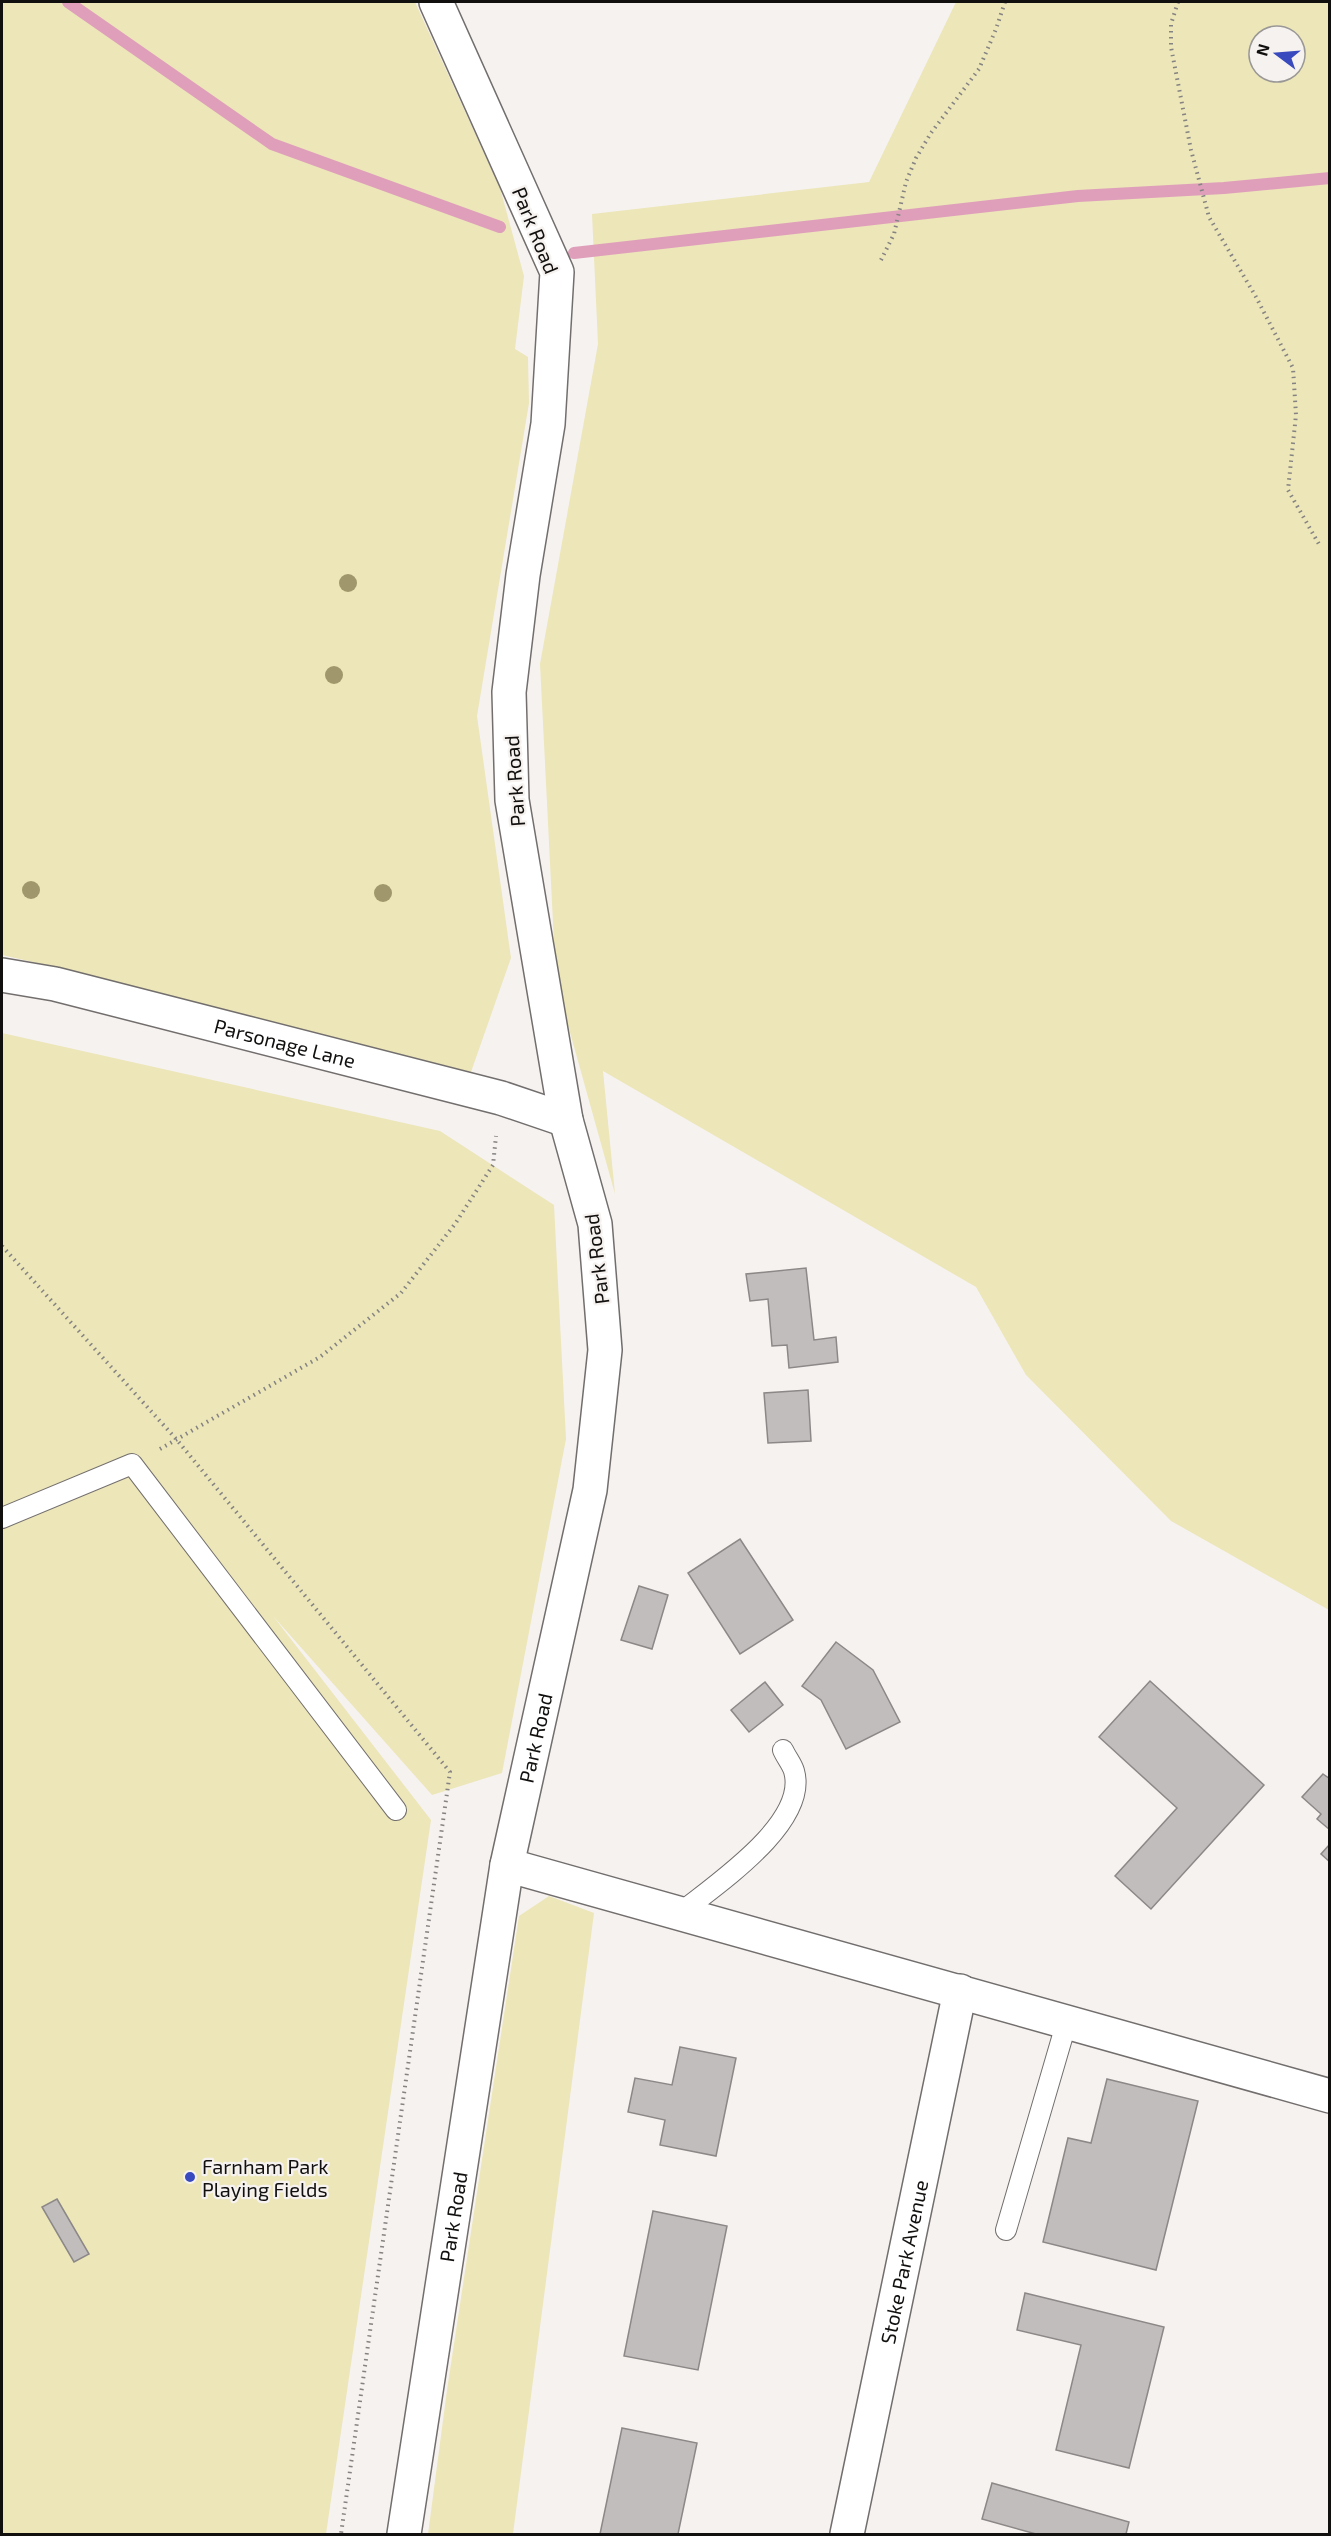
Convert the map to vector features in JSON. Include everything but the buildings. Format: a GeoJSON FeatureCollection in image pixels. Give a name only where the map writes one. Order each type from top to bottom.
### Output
{"type":"FeatureCollection","features":[{"type":"Feature","properties":{"kind":"main road","name":"Park Road"},"geometry":{"type":"LineString","coordinates":[[404,2535],[507,1865],[590,1490],[605,1350],[595,1224],[566,1120],[512,800],[509,693],[523,575],[548,424],[557,272],[436,2]]}},
{"type":"Feature","properties":{"kind":"main road","name":"Parsonage Lane"},"geometry":{"type":"LineString","coordinates":[[2,975],[55,984],[501,1098],[566,1120]]}},
{"type":"Feature","properties":{"kind":"main road"},"geometry":{"type":"LineString","coordinates":[[507,1865],[1329,2096]]}},
{"type":"Feature","properties":{"kind":"main road","name":"Stoke Park Avenue"},"geometry":{"type":"LineString","coordinates":[[847,2535],[960,1991]]}},
{"type":"Feature","properties":{"kind":"lane"},"geometry":{"type":"LineString","coordinates":[[2,1518],[132,1464],[396,1810]]}},
{"type":"Feature","properties":{"kind":"lane"},"geometry":{"type":"LineString","coordinates":[[680,1914],[756,1852],[773,1835],[784,1818],[789,1810],[795,1786],[794,1770],[783,1750]]}},
{"type":"Feature","properties":{"kind":"lane"},"geometry":{"type":"LineString","coordinates":[[1006,2230],[1067,2021]]}},
{"type":"Feature","properties":{"kind":"path"},"geometry":{"type":"LineString","coordinates":[[881,260],[894,234],[904,190],[916,158],[930,133],[979,69],[1005,2]]}},
{"type":"Feature","properties":{"kind":"path"},"geometry":{"type":"LineString","coordinates":[[1178,2],[1171,24],[1171,47],[1191,150],[1209,217],[1256,297],[1293,368],[1296,415],[1288,490],[1320,546]]}},
{"type":"Feature","properties":{"kind":"path"},"geometry":{"type":"LineString","coordinates":[[132,1464],[320,1357],[401,1293],[454,1224],[493,1165],[501,1098]]}},
{"type":"Feature","properties":{"kind":"path"},"geometry":{"type":"LineString","coordinates":[[2,1246],[177,1440],[450,1772],[341,2535]]}},
{"type":"Feature","properties":{"kind":"shaded area"},"geometry":{"type":"Polygon","coordinates":[[[2,2],[415,2],[500,188],[524,276],[515,349],[528,357],[529,403],[477,716],[511,958],[471,1072],[2,955],[2,2]]]}},
{"type":"Feature","properties":{"kind":"shaded area"},"geometry":{"type":"Polygon","coordinates":[[[956,2],[1329,2],[1329,1610],[1171,1521],[1026,1375],[976,1287],[603,1071],[615,1194],[556,982],[540,664],[598,344],[592,214],[869,182],[956,2]]]}},
{"type":"Feature","properties":{"kind":"shaded area"},"geometry":{"type":"Polygon","coordinates":[[[2,1033],[440,1131],[554,1205],[566,1439],[502,1773],[432,1795],[273,1616],[431,1820],[326,2534],[2,2534],[2,1033]]]}},
{"type":"Feature","properties":{"kind":"shaded area"},"geometry":{"type":"Polygon","coordinates":[[[549,1896],[594,1913],[513,2534],[428,2534],[447,2390],[519,1916],[549,1896]]]}},
{"type":"Feature","properties":{"kind":"waterway"},"geometry":{"type":"LineString","coordinates":[[68,2],[272,144],[500,227]]}},
{"type":"Feature","properties":{"kind":"waterway"},"geometry":{"type":"LineString","coordinates":[[574,253],[1078,196],[1224,188],[1330,178]]}},
{"type":"Feature","properties":{"kind":"place","name":"Farnham Park Playing Fields"},"geometry":{"type":"Point","coordinates":[190,2177]}}]}
